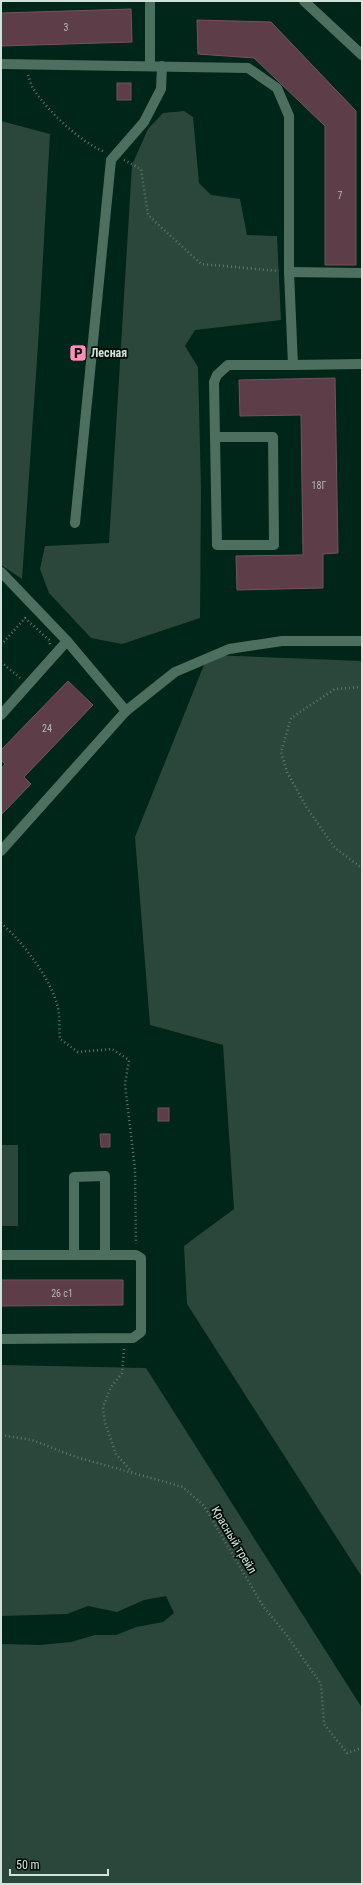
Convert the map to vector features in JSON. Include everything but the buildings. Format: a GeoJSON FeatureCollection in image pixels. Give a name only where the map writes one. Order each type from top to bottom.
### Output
{"type":"FeatureCollection","features":[{"type":"Feature","properties":{"kind":"street"},"geometry":{"type":"LineString","coordinates":[[150,1],[150,65]]}},
{"type":"Feature","properties":{"kind":"street"},"geometry":{"type":"LineString","coordinates":[[304,1],[362,55]]}},
{"type":"Feature","properties":{"kind":"street"},"geometry":{"type":"LineString","coordinates":[[1,64],[150,65],[248,68],[277,88],[289,116],[289,272],[293,365]]}},
{"type":"Feature","properties":{"kind":"street"},"geometry":{"type":"LineString","coordinates":[[75,523],[111,160],[144,122],[160,89],[162,66]]}},
{"type":"Feature","properties":{"kind":"street"},"geometry":{"type":"LineString","coordinates":[[289,272],[362,273]]}},
{"type":"Feature","properties":{"kind":"street"},"geometry":{"type":"LineString","coordinates":[[215,437],[273,437],[274,544],[217,545],[215,437],[214,382],[221,370],[228,365],[362,364]]}},
{"type":"Feature","properties":{"kind":"street"},"geometry":{"type":"LineString","coordinates":[[1,572],[67,640],[126,710]]}},
{"type":"Feature","properties":{"kind":"street"},"geometry":{"type":"LineString","coordinates":[[1,715],[67,640]]}},
{"type":"Feature","properties":{"kind":"street"},"geometry":{"type":"LineString","coordinates":[[1,851],[126,710],[175,672],[229,649],[282,641],[362,641]]}},
{"type":"Feature","properties":{"kind":"street"},"geometry":{"type":"LineString","coordinates":[[74,1255],[74,1176],[105,1176],[105,1255]]}},
{"type":"Feature","properties":{"kind":"street"},"geometry":{"type":"LineString","coordinates":[[1,1255],[136,1255],[141,1258],[141,1332],[137,1337],[124,1338],[1,1339]]}},
{"type":"Feature","properties":{"kind":"path"},"geometry":{"type":"LineString","coordinates":[[25,64],[33,89],[53,113],[92,147],[115,156],[141,169],[148,215],[201,264],[289,272]]}},
{"type":"Feature","properties":{"kind":"path"},"geometry":{"type":"LineString","coordinates":[[1,644],[25,618],[49,640],[50,648]]}},
{"type":"Feature","properties":{"kind":"path"},"geometry":{"type":"LineString","coordinates":[[1,662],[20,679]]}},
{"type":"Feature","properties":{"kind":"path"},"geometry":{"type":"LineString","coordinates":[[15,684],[25,674]]}},
{"type":"Feature","properties":{"kind":"path"},"geometry":{"type":"LineString","coordinates":[[362,687],[335,689],[291,718],[280,752],[287,772],[307,808],[335,848],[362,868]]}},
{"type":"Feature","properties":{"kind":"path"},"geometry":{"type":"LineString","coordinates":[[1,923],[12,932],[44,974],[58,1008],[60,1039],[78,1052],[112,1049],[129,1060],[125,1084],[135,1169],[136,1255]]}},
{"type":"Feature","properties":{"kind":"path"},"geometry":{"type":"LineString","coordinates":[[124,1338],[122,1373],[111,1387],[103,1407],[105,1423],[116,1454],[132,1473]]}},
{"type":"Feature","properties":{"kind":"path","name":"Красный трейл"},"geometry":{"type":"LineString","coordinates":[[1,1435],[32,1440],[76,1457],[183,1487],[204,1506],[263,1606],[285,1633],[321,1684],[324,1724],[347,1753],[362,1748]]}},
{"type":"Feature","properties":{"kind":"green space"},"geometry":{"type":"Polygon","coordinates":[[[184,111],[193,117],[199,183],[211,195],[240,199],[247,235],[277,236],[281,320],[195,330],[185,346],[198,367],[201,489],[200,618],[122,644],[91,638],[49,593],[40,569],[45,546],[109,543],[132,165],[148,129],[163,113],[184,111]]]}},
{"type":"Feature","properties":{"kind":"green space"},"geometry":{"type":"Polygon","coordinates":[[[1,121],[50,134],[38,345],[22,579],[1,565],[1,121]]]}},
{"type":"Feature","properties":{"kind":"green space"},"geometry":{"type":"Polygon","coordinates":[[[208,655],[362,661],[362,1577],[187,1304],[184,1246],[234,1209],[223,1045],[150,1025],[135,837],[208,655]]]}},
{"type":"Feature","properties":{"kind":"green space"},"geometry":{"type":"Polygon","coordinates":[[[1,1145],[18,1145],[18,1226],[1,1226],[1,1145]]]}},
{"type":"Feature","properties":{"kind":"green space"},"geometry":{"type":"Polygon","coordinates":[[[1,1365],[146,1368],[362,1708],[362,1884],[1,1884],[1,1644],[40,1645],[71,1642],[95,1635],[116,1635],[136,1627],[163,1622],[174,1613],[166,1596],[144,1600],[117,1612],[88,1606],[67,1614],[1,1616],[1,1365]]]}},
{"type":"Feature","properties":{"kind":"place","name":"Лесная"},"geometry":{"type":"Point","coordinates":[78,353]}}]}
